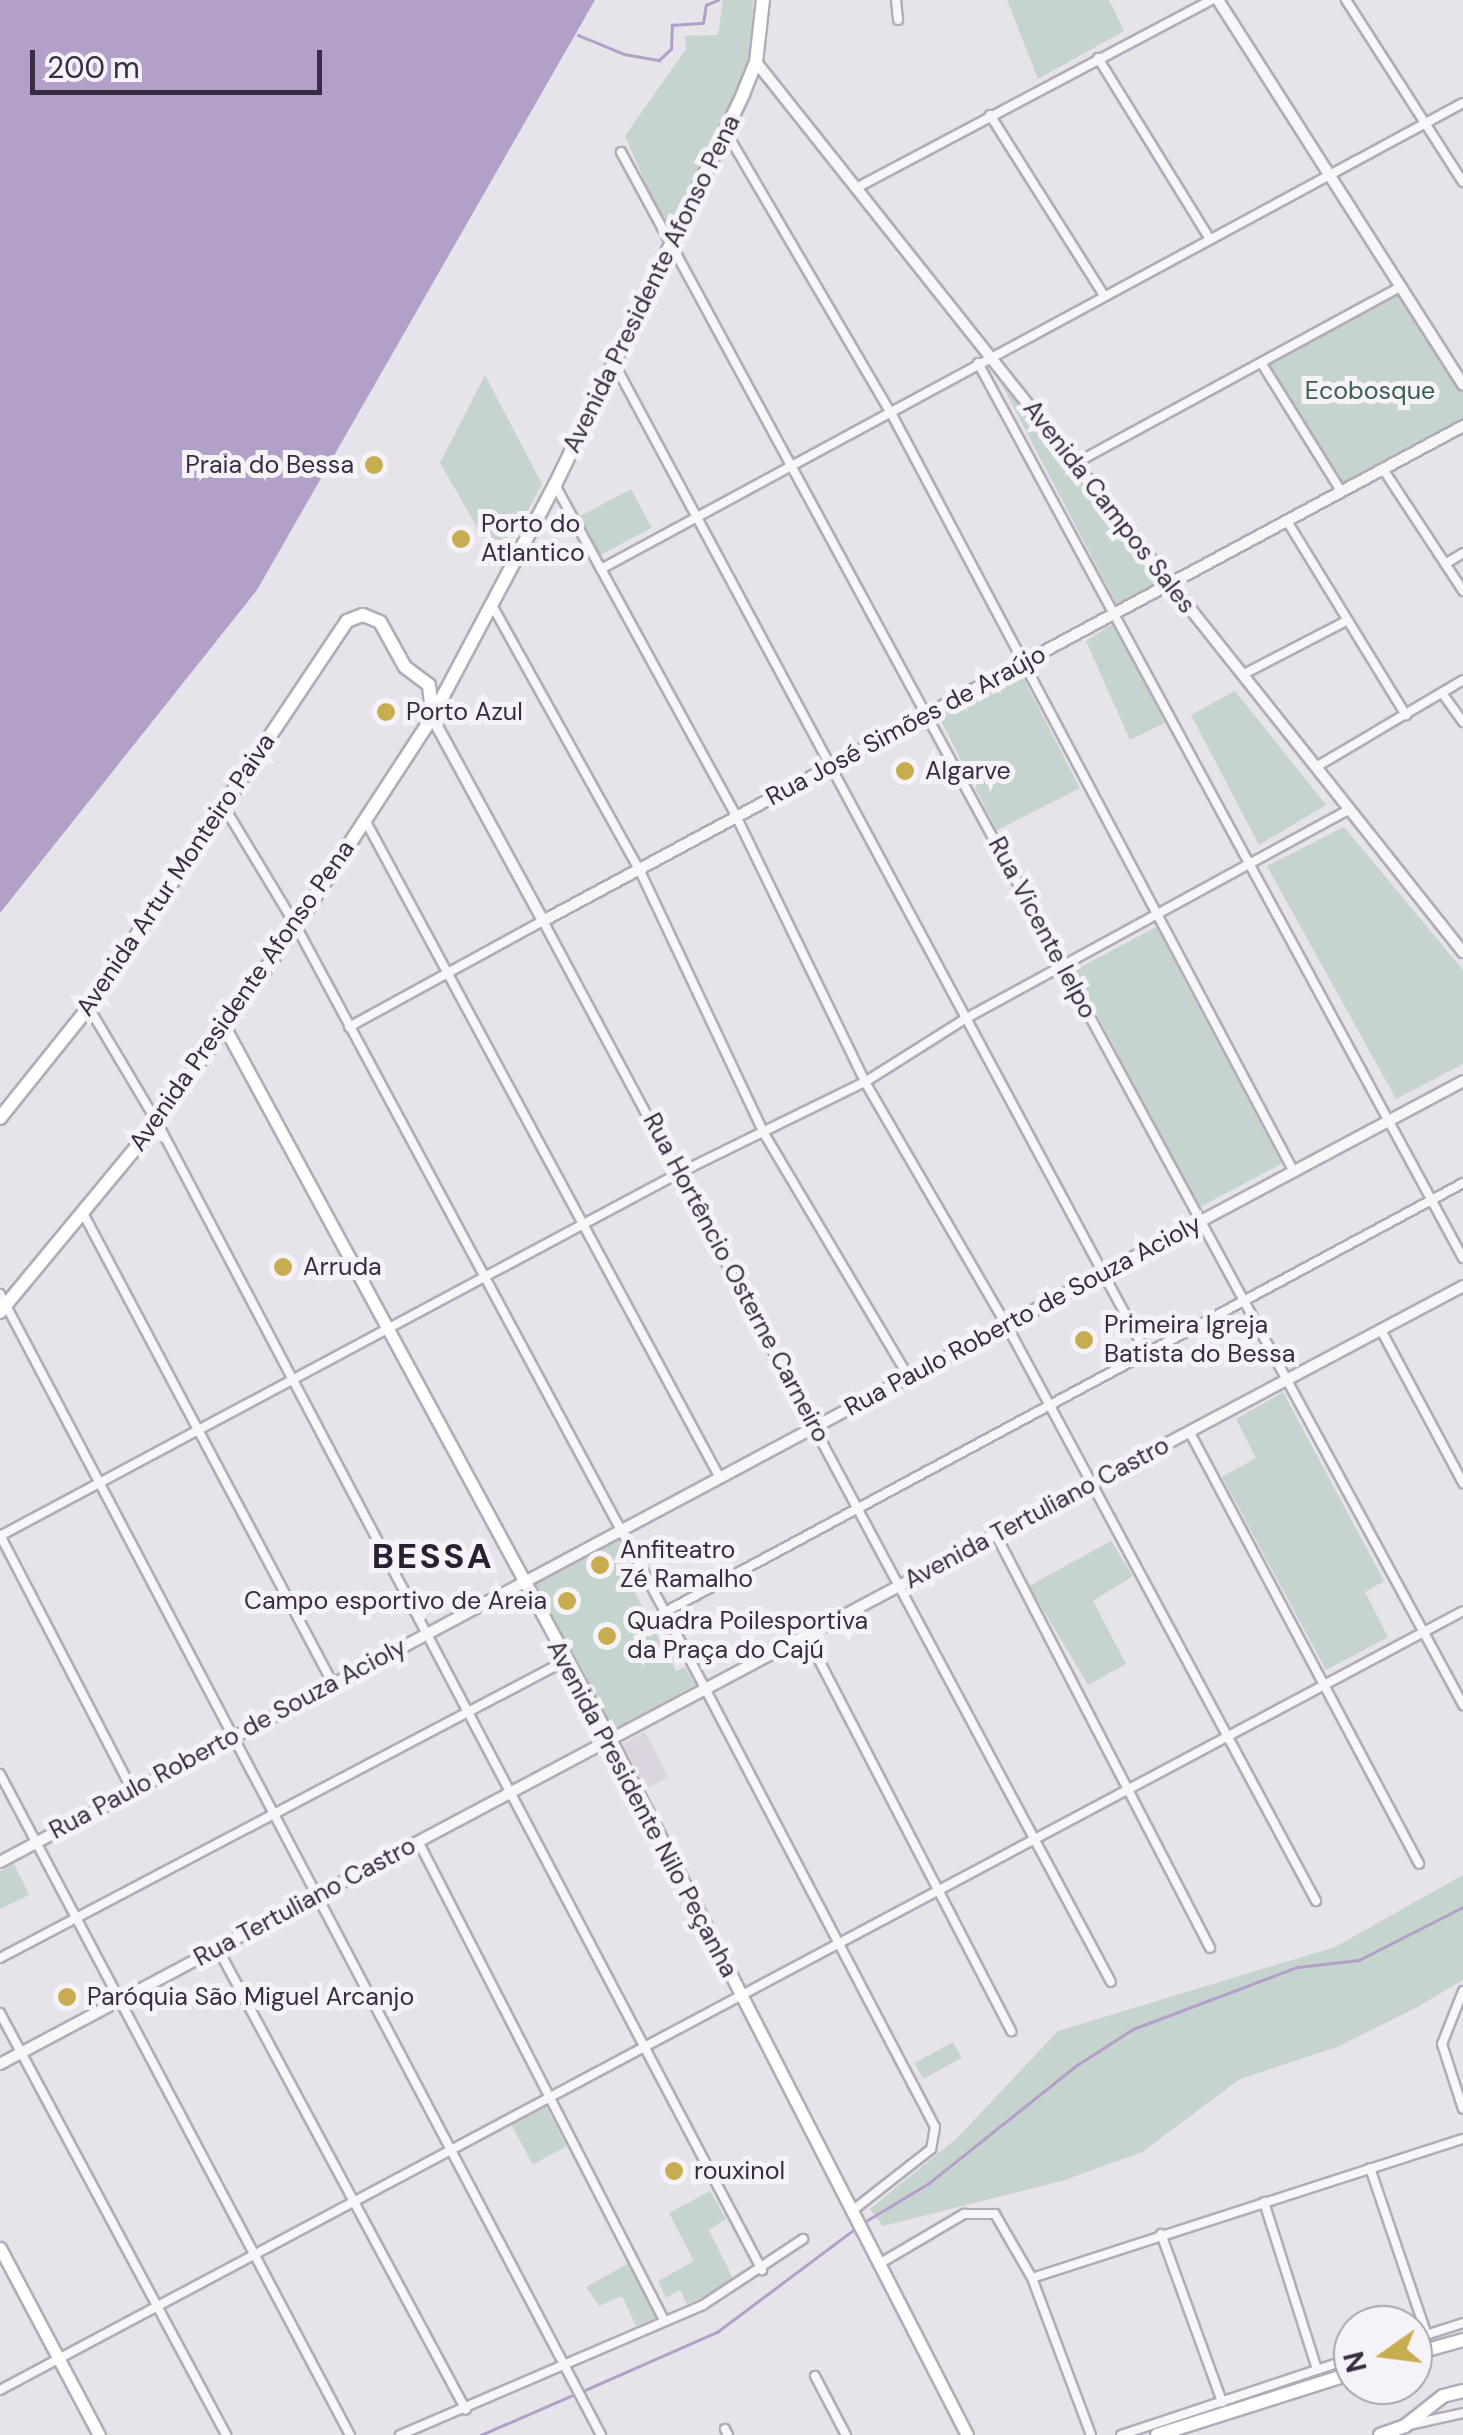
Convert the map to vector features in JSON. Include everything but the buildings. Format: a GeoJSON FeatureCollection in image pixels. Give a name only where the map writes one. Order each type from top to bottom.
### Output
{"type":"FeatureCollection","features":[{"type":"Feature","properties":{"kind":"main road","name":"Avenida Presidente Afonso Pena"},"geometry":{"type":"LineString","coordinates":[[2,1304],[84,1215],[157,1122],[296,926],[432,717],[555,485],[725,130],[756,62],[764,0]]}},
{"type":"Feature","properties":{"kind":"main road","name":"Avenida Artur Monteiro Paiva"},"geometry":{"type":"LineString","coordinates":[[0,1118],[88,1008],[342,626],[363,615],[380,622],[405,667],[429,684]]}},
{"type":"Feature","properties":{"kind":"main road"},"geometry":{"type":"LineString","coordinates":[[429,684],[462,664]]}},
{"type":"Feature","properties":{"kind":"main road","name":"Rua Hortêncio Osterne Carneiro"},"geometry":{"type":"LineString","coordinates":[[429,684],[432,717]]}},
{"type":"Feature","properties":{"kind":"main road","name":"Avenida Presidente Nilo Peçanha"},"geometry":{"type":"LineString","coordinates":[[225,1028],[523,1585],[611,1741],[967,2435]]}},
{"type":"Feature","properties":{"kind":"main road"},"geometry":{"type":"LineString","coordinates":[[0,2248],[99,2435]]}},
{"type":"Feature","properties":{"kind":"main road"},"geometry":{"type":"LineString","coordinates":[[1433,2341],[1463,2340]]}},
{"type":"Feature","properties":{"kind":"main road"},"geometry":{"type":"LineString","coordinates":[[1157,2435],[1333,2379]]}},
{"type":"Feature","properties":{"kind":"main road"},"geometry":{"type":"LineString","coordinates":[[1380,2435],[1405,2426],[1442,2396],[1463,2391]]}},
{"type":"Feature","properties":{"kind":"street"},"geometry":{"type":"LineString","coordinates":[[896,0],[898,20]]}},
{"type":"Feature","properties":{"kind":"street"},"geometry":{"type":"LineString","coordinates":[[860,186],[1215,0],[1463,384]]}},
{"type":"Feature","properties":{"kind":"street"},"geometry":{"type":"LineString","coordinates":[[1346,0],[1463,182]]}},
{"type":"Feature","properties":{"kind":"street"},"geometry":{"type":"LineString","coordinates":[[1098,58],[1210,239]]}},
{"type":"Feature","properties":{"kind":"street","name":"Avenida Campos Sales"},"geometry":{"type":"LineString","coordinates":[[756,62],[860,186],[1074,464],[1463,952]]}},
{"type":"Feature","properties":{"kind":"street"},"geometry":{"type":"LineString","coordinates":[[601,569],[1463,103]]}},
{"type":"Feature","properties":{"kind":"street"},"geometry":{"type":"LineString","coordinates":[[990,115],[1104,295]]}},
{"type":"Feature","properties":{"kind":"street"},"geometry":{"type":"LineString","coordinates":[[725,130],[890,411],[1294,1172]]}},
{"type":"Feature","properties":{"kind":"street","name":"Rua Vicente Ielpo"},"geometry":{"type":"LineString","coordinates":[[621,152],[1463,1705]]}},
{"type":"Feature","properties":{"kind":"street"},"geometry":{"type":"LineString","coordinates":[[1074,464],[1400,287]]}},
{"type":"Feature","properties":{"kind":"street"},"geometry":{"type":"LineString","coordinates":[[978,363],[1254,863],[1463,1258]]}},
{"type":"Feature","properties":{"kind":"street"},"geometry":{"type":"LineString","coordinates":[[615,364],[832,766],[963,1020],[1146,1353]]}},
{"type":"Feature","properties":{"kind":"street"},"geometry":{"type":"LineString","coordinates":[[1262,364],[1341,491]]}},
{"type":"Feature","properties":{"kind":"street","name":"Rua José Simões de Araújo"},"geometry":{"type":"LineString","coordinates":[[349,1027],[1463,426]]}},
{"type":"Feature","properties":{"kind":"street"},"geometry":{"type":"LineString","coordinates":[[1383,469],[1463,591]]}},
{"type":"Feature","properties":{"kind":"street"},"geometry":{"type":"LineString","coordinates":[[555,485],[736,818],[866,1082],[1006,1324],[1316,1901]]}},
{"type":"Feature","properties":{"kind":"street"},"geometry":{"type":"LineString","coordinates":[[1287,521],[1406,715]]}},
{"type":"Feature","properties":{"kind":"street"},"geometry":{"type":"LineString","coordinates":[[1445,564],[1463,553]]}},
{"type":"Feature","properties":{"kind":"street"},"geometry":{"type":"LineString","coordinates":[[493,607],[640,871],[766,1135],[909,1378]]}},
{"type":"Feature","properties":{"kind":"street"},"geometry":{"type":"LineString","coordinates":[[1242,675],[1348,620]]}},
{"type":"Feature","properties":{"kind":"street"},"geometry":{"type":"LineString","coordinates":[[1316,767],[1463,680]]}},
{"type":"Feature","properties":{"kind":"street"},"geometry":{"type":"LineString","coordinates":[[1442,693],[1463,722]]}},
{"type":"Feature","properties":{"kind":"street","name":"Rua Hortêncio Osterne Carneiro"},"geometry":{"type":"LineString","coordinates":[[432,717],[816,1425],[1111,1982]]}},
{"type":"Feature","properties":{"kind":"street"},"geometry":{"type":"LineString","coordinates":[[223,805],[296,926],[665,1612],[936,2136],[931,2149],[851,2212]]}},
{"type":"Feature","properties":{"kind":"street"},"geometry":{"type":"LineString","coordinates":[[132,1790],[0,1536],[678,1173],[766,1135],[866,1082],[963,1020],[1350,809]]}},
{"type":"Feature","properties":{"kind":"street"},"geometry":{"type":"LineString","coordinates":[[365,820],[444,976],[720,1478]]}},
{"type":"Feature","properties":{"kind":"street"},"geometry":{"type":"LineString","coordinates":[[88,1008],[157,1122],[466,1715],[762,2270]]}},
{"type":"Feature","properties":{"kind":"street","name":"Rua Paulo Roberto de Souza Acioly"},"geometry":{"type":"LineString","coordinates":[[0,1862],[1463,1081]]}},
{"type":"Feature","properties":{"kind":"street"},"geometry":{"type":"LineString","coordinates":[[665,1612],[1463,1183]]}},
{"type":"Feature","properties":{"kind":"street"},"geometry":{"type":"LineString","coordinates":[[84,1215],[332,1682]]}},
{"type":"Feature","properties":{"kind":"street","name":"Avenida Tertuliano Castro"},"geometry":{"type":"LineString","coordinates":[[611,1741],[1463,1286]]}},
{"type":"Feature","properties":{"kind":"street"},"geometry":{"type":"LineString","coordinates":[[2,1304],[601,2435]]}},
{"type":"Feature","properties":{"kind":"street"},"geometry":{"type":"LineString","coordinates":[[1381,1330],[1463,1483]]}},
{"type":"Feature","properties":{"kind":"street"},"geometry":{"type":"LineString","coordinates":[[1189,1431],[1419,1864]]}},
{"type":"Feature","properties":{"kind":"street"},"geometry":{"type":"LineString","coordinates":[[996,1535],[1210,1948]]}},
{"type":"Feature","properties":{"kind":"street"},"geometry":{"type":"LineString","coordinates":[[0,2390],[548,2096],[1327,1687],[1463,1611]]}},
{"type":"Feature","properties":{"kind":"street"},"geometry":{"type":"LineString","coordinates":[[807,1637],[1011,2031]]}},
{"type":"Feature","properties":{"kind":"street"},"geometry":{"type":"LineString","coordinates":[[0,1958],[565,1661]]}},
{"type":"Feature","properties":{"kind":"street","name":"Rua Tertuliano Castro"},"geometry":{"type":"LineString","coordinates":[[0,2064],[611,1741]]}},
{"type":"Feature","properties":{"kind":"street"},"geometry":{"type":"LineString","coordinates":[[0,1774],[75,1920],[258,2254],[350,2435]]}},
{"type":"Feature","properties":{"kind":"street"},"geometry":{"type":"LineString","coordinates":[[418,1841],[664,2320]]}},
{"type":"Feature","properties":{"kind":"street"},"geometry":{"type":"LineString","coordinates":[[218,1949],[466,2410]]}},
{"type":"Feature","properties":{"kind":"street"},"geometry":{"type":"LineString","coordinates":[[1463,1991],[1442,2044],[1463,2109]]}},
{"type":"Feature","properties":{"kind":"street"},"geometry":{"type":"LineString","coordinates":[[0,2013],[226,2435]]}},
{"type":"Feature","properties":{"kind":"street"},"geometry":{"type":"LineString","coordinates":[[1032,2278],[1463,2139]]}},
{"type":"Feature","properties":{"kind":"street"},"geometry":{"type":"LineString","coordinates":[[1370,2168],[1417,2305]]}},
{"type":"Feature","properties":{"kind":"street"},"geometry":{"type":"LineString","coordinates":[[1264,2202],[1318,2369]]}},
{"type":"Feature","properties":{"kind":"street"},"geometry":{"type":"LineString","coordinates":[[879,2264],[964,2214],[987,2210],[1007,2228],[1032,2278],[1091,2435]]}},
{"type":"Feature","properties":{"kind":"street"},"geometry":{"type":"LineString","coordinates":[[1160,2234],[1222,2402]]}},
{"type":"Feature","properties":{"kind":"street"},"geometry":{"type":"LineString","coordinates":[[400,2435],[566,2368],[762,2270],[803,2239]]}},
{"type":"Feature","properties":{"kind":"street"},"geometry":{"type":"LineString","coordinates":[[1433,2339],[1463,2323]]}},
{"type":"Feature","properties":{"kind":"street"},"geometry":{"type":"LineString","coordinates":[[1121,2435],[1333,2364]]}},
{"type":"Feature","properties":{"kind":"street"},"geometry":{"type":"LineString","coordinates":[[814,2376],[846,2435]]}},
{"type":"Feature","properties":{"kind":"street"},"geometry":{"type":"LineString","coordinates":[[1405,2426],[1463,2413]]}},
{"type":"Feature","properties":{"kind":"shaded area"},"geometry":{"type":"Polygon","coordinates":[[[0,0],[595,0],[257,590],[0,913],[0,0]]]}},
{"type":"Feature","properties":{"kind":"shaded area"},"geometry":{"type":"Polygon","coordinates":[[[645,1732],[668,1777],[645,1789],[622,1744],[645,1732]]]}},
{"type":"Feature","properties":{"kind":"green space"},"geometry":{"type":"Polygon","coordinates":[[[723,0],[753,0],[752,50],[725,118],[671,226],[665,227],[625,136],[686,49],[685,36],[718,35],[723,0]]]}},
{"type":"Feature","properties":{"kind":"green space"},"geometry":{"type":"Polygon","coordinates":[[[1007,0],[1109,0],[1124,31],[1038,79],[1007,0]]]}},
{"type":"Feature","properties":{"kind":"green space","name":"Ecobosque"},"geometry":{"type":"Polygon","coordinates":[[[1400,287],[1463,384],[1463,426],[1341,491],[1262,364],[1400,287]]]}},
{"type":"Feature","properties":{"kind":"green space"},"geometry":{"type":"Polygon","coordinates":[[[993,368],[1157,582],[1117,605],[993,368]]]}},
{"type":"Feature","properties":{"kind":"green space"},"geometry":{"type":"Polygon","coordinates":[[[485,375],[542,484],[499,565],[440,463],[485,375]]]}},
{"type":"Feature","properties":{"kind":"green space"},"geometry":{"type":"Polygon","coordinates":[[[631,489],[652,528],[600,555],[580,516],[631,489]]]}},
{"type":"Feature","properties":{"kind":"green space"},"geometry":{"type":"Polygon","coordinates":[[[1114,623],[1165,723],[1130,740],[1086,641],[1114,623]]]}},
{"type":"Feature","properties":{"kind":"green space"},"geometry":{"type":"Polygon","coordinates":[[[1022,675],[1080,788],[997,830],[939,717],[1022,675]]]}},
{"type":"Feature","properties":{"kind":"green space"},"geometry":{"type":"Polygon","coordinates":[[[1235,691],[1326,805],[1259,845],[1191,715],[1235,691]]]}},
{"type":"Feature","properties":{"kind":"green space"},"geometry":{"type":"Polygon","coordinates":[[[1344,827],[1463,970],[1463,1064],[1396,1099],[1267,866],[1344,827]]]}},
{"type":"Feature","properties":{"kind":"green space"},"geometry":{"type":"Polygon","coordinates":[[[1156,927],[1282,1164],[1200,1207],[1074,971],[1156,927]]]}},
{"type":"Feature","properties":{"kind":"green space"},"geometry":{"type":"Polygon","coordinates":[[[1283,1392],[1384,1581],[1365,1592],[1388,1637],[1326,1670],[1222,1477],[1256,1458],[1236,1419],[1283,1392]]]}},
{"type":"Feature","properties":{"kind":"green space"},"geometry":{"type":"Polygon","coordinates":[[[617,1539],[627,1557],[619,1562],[676,1671],[685,1667],[695,1685],[611,1732],[531,1584],[617,1539]]]}},
{"type":"Feature","properties":{"kind":"green space"},"geometry":{"type":"Polygon","coordinates":[[[1111,1541],[1133,1576],[1093,1601],[1126,1664],[1088,1685],[1029,1586],[1111,1541]]]}},
{"type":"Feature","properties":{"kind":"green space"},"geometry":{"type":"Polygon","coordinates":[[[14,1864],[29,1895],[0,1909],[0,1871],[14,1864]]]}},
{"type":"Feature","properties":{"kind":"green space"},"geometry":{"type":"Polygon","coordinates":[[[1463,1875],[1463,1980],[1414,2009],[1337,2047],[1240,2079],[1142,2152],[1065,2180],[883,2226],[870,2209],[957,2138],[1058,2031],[1335,1947],[1463,1875]]]}},
{"type":"Feature","properties":{"kind":"green space"},"geometry":{"type":"Polygon","coordinates":[[[953,2042],[962,2058],[923,2079],[915,2063],[953,2042]]]}},
{"type":"Feature","properties":{"kind":"green space"},"geometry":{"type":"Polygon","coordinates":[[[544,2103],[567,2146],[533,2165],[510,2121],[544,2103]]]}},
{"type":"Feature","properties":{"kind":"green space"},"geometry":{"type":"Polygon","coordinates":[[[710,2191],[726,2219],[709,2230],[735,2283],[687,2304],[680,2290],[666,2298],[658,2281],[694,2261],[669,2213],[710,2191]]]}},
{"type":"Feature","properties":{"kind":"green space"},"geometry":{"type":"Polygon","coordinates":[[[629,2263],[658,2317],[636,2326],[622,2296],[599,2306],[586,2287],[629,2263]]]}},
{"type":"Feature","properties":{"kind":"waterway"},"geometry":{"type":"LineString","coordinates":[[578,35],[624,54],[659,60],[671,49],[672,25],[703,23],[706,5],[718,0]]}},
{"type":"Feature","properties":{"kind":"waterway"},"geometry":{"type":"LineString","coordinates":[[866,2221],[929,2183],[1077,2065],[1133,2029],[1297,1967],[1359,1960],[1463,1907]]}},
{"type":"Feature","properties":{"kind":"waterway"},"geometry":{"type":"LineString","coordinates":[[583,2391],[717,2332],[852,2231]]}},
{"type":"Feature","properties":{"kind":"waterway"},"geometry":{"type":"LineString","coordinates":[[481,2435],[575,2394]]}},
{"type":"Feature","properties":{"kind":"place","name":"Praia do Bessa"},"geometry":{"type":"Point","coordinates":[374,465]}},
{"type":"Feature","properties":{"kind":"place","name":"Porto do Atlantico"},"geometry":{"type":"Point","coordinates":[461,539]}},
{"type":"Feature","properties":{"kind":"place","name":"Porto Azul"},"geometry":{"type":"Point","coordinates":[386,712]}},
{"type":"Feature","properties":{"kind":"place","name":"Algarve"},"geometry":{"type":"Point","coordinates":[905,771]}},
{"type":"Feature","properties":{"kind":"place","name":"Arruda"},"geometry":{"type":"Point","coordinates":[283,1267]}},
{"type":"Feature","properties":{"kind":"place","name":"Primeira Igreja Batista do Bessa"},"geometry":{"type":"Point","coordinates":[1084,1340]}},
{"type":"Feature","properties":{"kind":"place","name":"Anfiteatro Zé Ramalho"},"geometry":{"type":"Point","coordinates":[600,1565]}},
{"type":"Feature","properties":{"kind":"place","name":"Campo esportivo de Areia"},"geometry":{"type":"Point","coordinates":[567,1601]}},
{"type":"Feature","properties":{"kind":"place","name":"Quadra Poilesportiva da Praça do Cajú"},"geometry":{"type":"Point","coordinates":[607,1636]}},
{"type":"Feature","properties":{"kind":"place","name":"Paróquia São Miguel Arcanjo"},"geometry":{"type":"Point","coordinates":[67,1997]}},
{"type":"Feature","properties":{"kind":"place","name":"rouxinol"},"geometry":{"type":"Point","coordinates":[674,2171]}},
{"type":"Feature","properties":{"kind":"district","name":"BESSA"},"geometry":{"type":"Point","coordinates":[433,1556]}}]}
